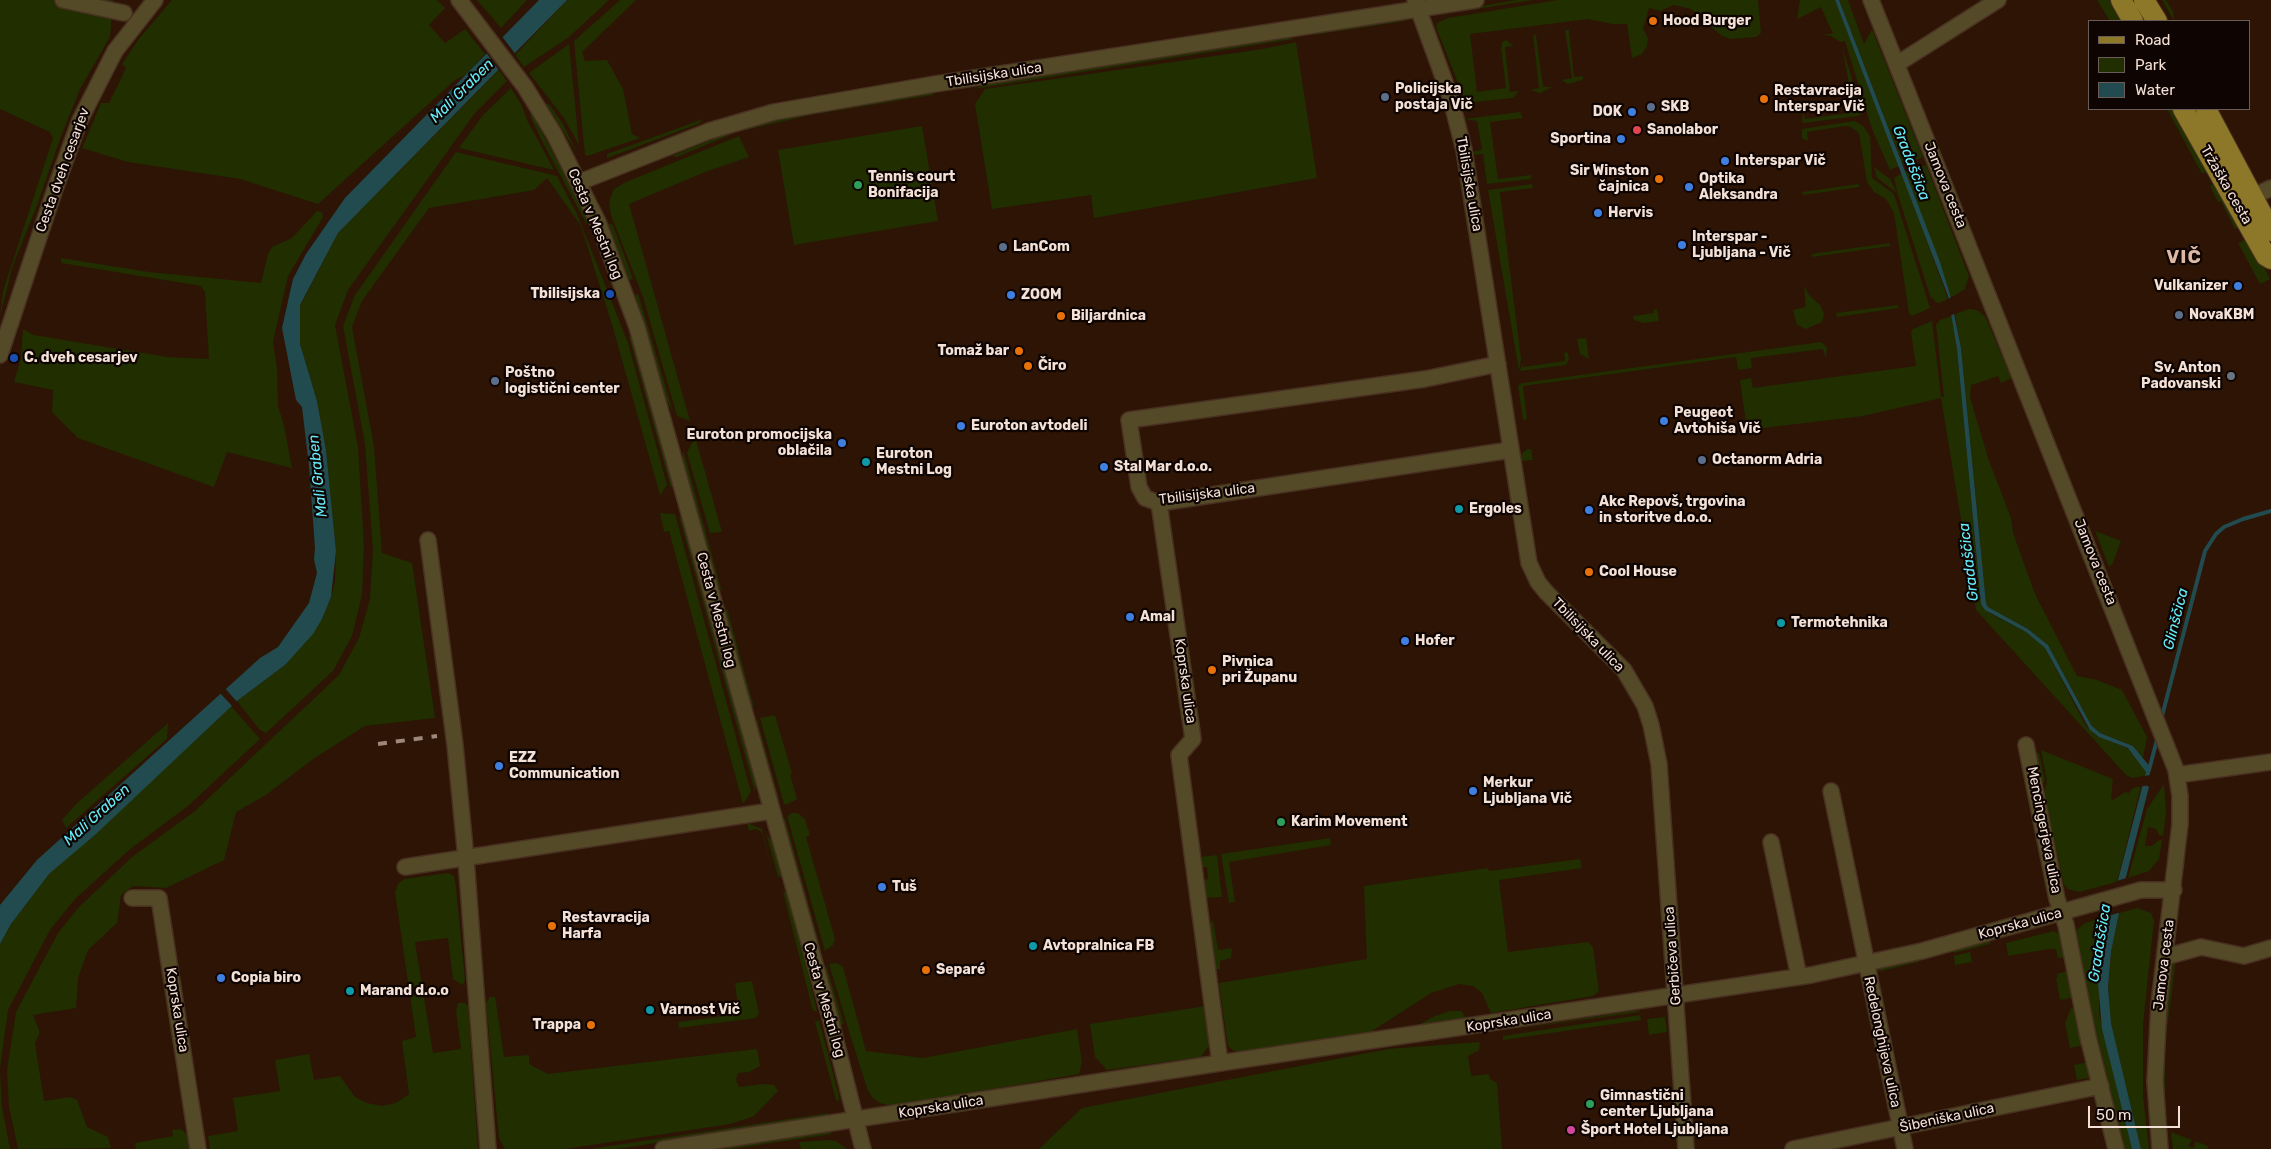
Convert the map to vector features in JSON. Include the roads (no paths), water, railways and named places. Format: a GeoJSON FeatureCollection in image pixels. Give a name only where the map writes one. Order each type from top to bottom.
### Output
{"type":"FeatureCollection","features":[{"type":"Feature","properties":{"kind":"main road"},"geometry":{"type":"LineString","coordinates":[[2121,0],[2132,20]]}},
{"type":"Feature","properties":{"kind":"main road"},"geometry":{"type":"LineString","coordinates":[[2144,0],[2155,20]]}},
{"type":"Feature","properties":{"kind":"main road","name":"Tržaška cesta"},"geometry":{"type":"LineString","coordinates":[[2184,110],[2254,196],[2266,256],[2271,259]]}},
{"type":"Feature","properties":{"kind":"main road","name":"Tržaška cesta"},"geometry":{"type":"LineString","coordinates":[[2207,110],[2271,231]]}},
{"type":"Feature","properties":{"kind":"street"},"geometry":{"type":"LineString","coordinates":[[63,0],[122,7],[135,24]]}},
{"type":"Feature","properties":{"kind":"street","name":"Cesta dveh cesarjev"},"geometry":{"type":"LineString","coordinates":[[0,356],[55,189],[80,120],[107,65],[135,24],[155,0]]}},
{"type":"Feature","properties":{"kind":"street","name":"Cesta v Mestni log"},"geometry":{"type":"LineString","coordinates":[[459,0],[525,87],[580,182],[598,222],[644,350],[771,811],[832,1023],[863,1149]]}},
{"type":"Feature","properties":{"kind":"street","name":"Tbilisijska ulica"},"geometry":{"type":"LineString","coordinates":[[580,182],[709,131],[774,112],[1417,5],[1476,0]]}},
{"type":"Feature","properties":{"kind":"street","name":"Jamova cesta"},"geometry":{"type":"LineString","coordinates":[[1871,0],[2150,700],[2177,775],[2181,808],[2174,890],[2159,1004],[2155,1081],[2160,1149]]}},
{"type":"Feature","properties":{"kind":"street"},"geometry":{"type":"LineString","coordinates":[[1897,64],[1998,0]]}},
{"type":"Feature","properties":{"kind":"street","name":"Tbilisijska ulica"},"geometry":{"type":"LineString","coordinates":[[1417,5],[1450,96],[1464,150],[1526,546],[1534,574],[1546,592],[1566,614],[1624,670],[1644,706],[1651,725],[1659,764]]}},
{"type":"Feature","properties":{"kind":"street","name":"Tbilisijska ulica"},"geometry":{"type":"LineString","coordinates":[[1498,364],[1425,378],[1128,420],[1139,487],[1145,498],[1159,503],[1504,451],[1510,446]]}},
{"type":"Feature","properties":{"kind":"street","name":"Koprska ulica"},"geometry":{"type":"LineString","coordinates":[[1159,503],[1193,739],[1178,755],[1220,1063]]}},
{"type":"Feature","properties":{"kind":"street"},"geometry":{"type":"LineString","coordinates":[[428,540],[455,745],[466,859],[488,1149]]}},
{"type":"Feature","properties":{"kind":"street","name":"Mencingerjeva ulica"},"geometry":{"type":"LineString","coordinates":[[2026,745],[2116,1149]]}},
{"type":"Feature","properties":{"kind":"street"},"geometry":{"type":"LineString","coordinates":[[2177,775],[2271,762]]}},
{"type":"Feature","properties":{"kind":"street","name":"Gerbičeva ulica"},"geometry":{"type":"LineString","coordinates":[[1659,764],[1686,1149]]}},
{"type":"Feature","properties":{"kind":"street"},"geometry":{"type":"LineString","coordinates":[[1831,791],[1866,964]]}},
{"type":"Feature","properties":{"kind":"street"},"geometry":{"type":"LineString","coordinates":[[405,867],[466,859],[608,834],[771,811]]}},
{"type":"Feature","properties":{"kind":"street"},"geometry":{"type":"LineString","coordinates":[[1771,842],[1798,977]]}},
{"type":"Feature","properties":{"kind":"street","name":"Koprska ulica"},"geometry":{"type":"LineString","coordinates":[[663,1149],[1220,1063],[1798,977],[1866,964],[2096,904],[2141,890],[2174,890]]}},
{"type":"Feature","properties":{"kind":"street","name":"Koprska ulica"},"geometry":{"type":"LineString","coordinates":[[132,898],[159,898],[198,1149]]}},
{"type":"Feature","properties":{"kind":"street"},"geometry":{"type":"LineString","coordinates":[[2165,957],[2201,947],[2244,956],[2271,948]]}},
{"type":"Feature","properties":{"kind":"street","name":"Redelonghijeva ulica"},"geometry":{"type":"LineString","coordinates":[[1866,964],[1905,1149]]}},
{"type":"Feature","properties":{"kind":"street","name":"Šibeniška ulica"},"geometry":{"type":"LineString","coordinates":[[1793,1149],[2101,1086]]}},
{"type":"Feature","properties":{"kind":"water","name":"Mali Graben"},"geometry":{"type":"Polygon","coordinates":[[[539,0],[567,0],[338,233],[300,305],[300,344],[317,401],[326,450],[336,551],[331,597],[322,619],[313,634],[285,665],[237,701],[96,834],[49,874],[11,924],[0,944],[0,905],[37,860],[260,658],[278,647],[309,603],[317,573],[314,559],[315,548],[309,466],[302,407],[296,400],[282,328],[293,279],[306,254],[345,198],[539,0]]]}},
{"type":"Feature","properties":{"kind":"water","name":"Gradaščica"},"geometry":{"type":"Polygon","coordinates":[[[1835,0],[1839,0],[1940,262],[1951,298],[1961,348],[1986,603],[1988,607],[2028,629],[2048,645],[2091,725],[2100,733],[2133,746],[2151,768],[2147,786],[2149,787],[2117,912],[2119,913],[2111,952],[2108,987],[2111,1023],[2141,1149],[2132,1149],[2102,1029],[2098,983],[2104,934],[2146,772],[2128,748],[2099,737],[2090,730],[2045,648],[2026,632],[1985,610],[1981,604],[1957,349],[1948,296],[1835,0]]]}},
{"type":"Feature","properties":{"kind":"waterway","name":"Glinščica"},"geometry":{"type":"LineString","coordinates":[[2161,720],[2205,551],[2216,534],[2224,527],[2271,511]]}},
{"type":"Feature","properties":{"kind":"waterway","name":"Glinščica"},"geometry":{"type":"LineString","coordinates":[[2149,770],[2158,736]]}},
{"type":"Feature","properties":{"kind":"railway"},"geometry":{"type":"LineString","coordinates":[[378,744],[437,736]]}},
{"type":"Feature","properties":{"kind":"place","name":"Hood Burger"},"geometry":{"type":"Point","coordinates":[1653,21]}},
{"type":"Feature","properties":{"kind":"place","name":"Policijska postaja Vič"},"geometry":{"type":"Point","coordinates":[1385,97]}},
{"type":"Feature","properties":{"kind":"place","name":"Restavracija Interspar Vič"},"geometry":{"type":"Point","coordinates":[1764,99]}},
{"type":"Feature","properties":{"kind":"place","name":"SKB"},"geometry":{"type":"Point","coordinates":[1651,107]}},
{"type":"Feature","properties":{"kind":"place","name":"DOK"},"geometry":{"type":"Point","coordinates":[1632,112]}},
{"type":"Feature","properties":{"kind":"place","name":"Sanolabor"},"geometry":{"type":"Point","coordinates":[1637,130]}},
{"type":"Feature","properties":{"kind":"place","name":"Sportina"},"geometry":{"type":"Point","coordinates":[1621,139]}},
{"type":"Feature","properties":{"kind":"place","name":"Interspar Vič"},"geometry":{"type":"Point","coordinates":[1725,161]}},
{"type":"Feature","properties":{"kind":"place","name":"Sir Winston čajnica"},"geometry":{"type":"Point","coordinates":[1659,179]}},
{"type":"Feature","properties":{"kind":"place","name":"Tennis court Bonifacija"},"geometry":{"type":"Point","coordinates":[858,185]}},
{"type":"Feature","properties":{"kind":"place","name":"Optika Aleksandra"},"geometry":{"type":"Point","coordinates":[1689,187]}},
{"type":"Feature","properties":{"kind":"place","name":"Hervis"},"geometry":{"type":"Point","coordinates":[1598,213]}},
{"type":"Feature","properties":{"kind":"place","name":"Interspar - Ljubljana - Vič"},"geometry":{"type":"Point","coordinates":[1682,245]}},
{"type":"Feature","properties":{"kind":"place","name":"LanCom"},"geometry":{"type":"Point","coordinates":[1003,247]}},
{"type":"Feature","properties":{"kind":"place","name":"Vulkanizer"},"geometry":{"type":"Point","coordinates":[2238,286]}},
{"type":"Feature","properties":{"kind":"place","name":"Tbilisijska"},"geometry":{"type":"Point","coordinates":[610,294]}},
{"type":"Feature","properties":{"kind":"place","name":"ZOOM"},"geometry":{"type":"Point","coordinates":[1011,295]}},
{"type":"Feature","properties":{"kind":"place","name":"NovaKBM"},"geometry":{"type":"Point","coordinates":[2179,315]}},
{"type":"Feature","properties":{"kind":"place","name":"Biljardnica"},"geometry":{"type":"Point","coordinates":[1061,316]}},
{"type":"Feature","properties":{"kind":"place","name":"Tomaž bar"},"geometry":{"type":"Point","coordinates":[1019,351]}},
{"type":"Feature","properties":{"kind":"place","name":"C. dveh cesarjev"},"geometry":{"type":"Point","coordinates":[14,358]}},
{"type":"Feature","properties":{"kind":"place","name":"Čiro"},"geometry":{"type":"Point","coordinates":[1028,366]}},
{"type":"Feature","properties":{"kind":"place","name":"Sv, Anton Padovanski"},"geometry":{"type":"Point","coordinates":[2231,376]}},
{"type":"Feature","properties":{"kind":"place","name":"Poštno logistični center"},"geometry":{"type":"Point","coordinates":[495,381]}},
{"type":"Feature","properties":{"kind":"place","name":"Peugeot Avtohiša Vič"},"geometry":{"type":"Point","coordinates":[1664,421]}},
{"type":"Feature","properties":{"kind":"place","name":"Euroton avtodeli"},"geometry":{"type":"Point","coordinates":[961,426]}},
{"type":"Feature","properties":{"kind":"place","name":"Euroton promocijska oblačila"},"geometry":{"type":"Point","coordinates":[842,443]}},
{"type":"Feature","properties":{"kind":"place","name":"Octanorm Adria"},"geometry":{"type":"Point","coordinates":[1702,460]}},
{"type":"Feature","properties":{"kind":"place","name":"Euroton Mestni Log"},"geometry":{"type":"Point","coordinates":[866,462]}},
{"type":"Feature","properties":{"kind":"place","name":"Stal Mar d.o.o."},"geometry":{"type":"Point","coordinates":[1104,467]}},
{"type":"Feature","properties":{"kind":"place","name":"Ergoles"},"geometry":{"type":"Point","coordinates":[1459,509]}},
{"type":"Feature","properties":{"kind":"place","name":"Akc Repovš, trgovina in storitve d.o.o."},"geometry":{"type":"Point","coordinates":[1589,510]}},
{"type":"Feature","properties":{"kind":"place","name":"Cool House"},"geometry":{"type":"Point","coordinates":[1589,572]}},
{"type":"Feature","properties":{"kind":"place","name":"Amal"},"geometry":{"type":"Point","coordinates":[1130,617]}},
{"type":"Feature","properties":{"kind":"place","name":"Termotehnika"},"geometry":{"type":"Point","coordinates":[1781,623]}},
{"type":"Feature","properties":{"kind":"place","name":"Hofer"},"geometry":{"type":"Point","coordinates":[1405,641]}},
{"type":"Feature","properties":{"kind":"place","name":"Pivnica pri Županu"},"geometry":{"type":"Point","coordinates":[1212,670]}},
{"type":"Feature","properties":{"kind":"place","name":"EZZ Communication"},"geometry":{"type":"Point","coordinates":[499,766]}},
{"type":"Feature","properties":{"kind":"place","name":"Merkur Ljubljana Vič"},"geometry":{"type":"Point","coordinates":[1473,791]}},
{"type":"Feature","properties":{"kind":"place","name":"Karim Movement"},"geometry":{"type":"Point","coordinates":[1281,822]}},
{"type":"Feature","properties":{"kind":"place","name":"Tuš"},"geometry":{"type":"Point","coordinates":[882,887]}},
{"type":"Feature","properties":{"kind":"place","name":"Restavracija Harfa"},"geometry":{"type":"Point","coordinates":[552,926]}},
{"type":"Feature","properties":{"kind":"place","name":"Avtopralnica FB"},"geometry":{"type":"Point","coordinates":[1033,946]}},
{"type":"Feature","properties":{"kind":"place","name":"Separé"},"geometry":{"type":"Point","coordinates":[926,970]}},
{"type":"Feature","properties":{"kind":"place","name":"Copia biro"},"geometry":{"type":"Point","coordinates":[221,978]}},
{"type":"Feature","properties":{"kind":"place","name":"Marand d.o.o"},"geometry":{"type":"Point","coordinates":[350,991]}},
{"type":"Feature","properties":{"kind":"place","name":"Varnost Vič"},"geometry":{"type":"Point","coordinates":[650,1010]}},
{"type":"Feature","properties":{"kind":"place","name":"Trappa"},"geometry":{"type":"Point","coordinates":[591,1025]}},
{"type":"Feature","properties":{"kind":"place","name":"Gimnastični center Ljubljana"},"geometry":{"type":"Point","coordinates":[1590,1104]}},
{"type":"Feature","properties":{"kind":"place","name":"Šport Hotel Ljubljana"},"geometry":{"type":"Point","coordinates":[1571,1130]}},
{"type":"Feature","properties":{"kind":"district","name":"VIČ"},"geometry":{"type":"Point","coordinates":[2184,258]}}]}
